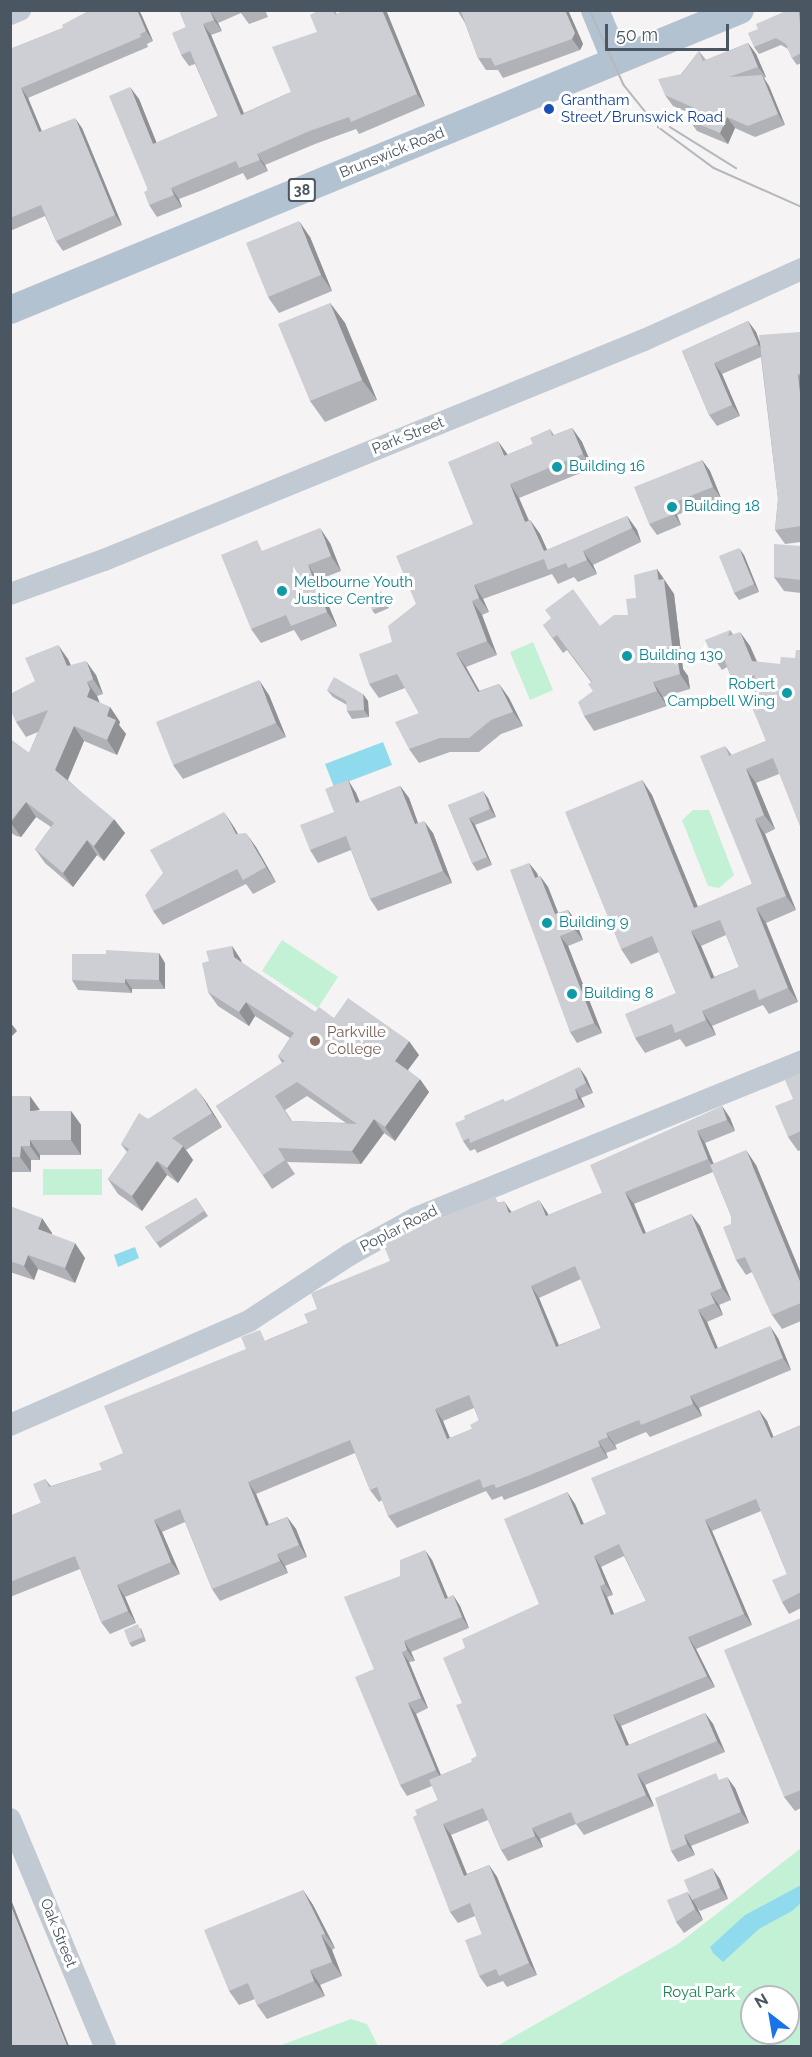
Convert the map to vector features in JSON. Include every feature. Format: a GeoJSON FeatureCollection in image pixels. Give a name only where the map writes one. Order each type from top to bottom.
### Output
{"type":"FeatureCollection","features":[{"type":"Feature","properties":{"kind":"main road"},"geometry":{"type":"LineString","coordinates":[[595,10],[616,61]]}},
{"type":"Feature","properties":{"kind":"main road","name":"Brunswick Road"},"geometry":{"type":"LineString","coordinates":[[10,310],[740,10]]}},
{"type":"Feature","properties":{"kind":"street"},"geometry":{"type":"LineString","coordinates":[[10,14],[20,10]]}},
{"type":"Feature","properties":{"kind":"street","name":"Park Street"},"geometry":{"type":"LineString","coordinates":[[10,594],[104,560],[644,340],[801,269]]}},
{"type":"Feature","properties":{"kind":"street","name":"Poplar Road"},"geometry":{"type":"LineString","coordinates":[[10,1425],[249,1321],[349,1255],[416,1218],[801,1061]]}},
{"type":"Feature","properties":{"kind":"street","name":"Oak Street"},"geometry":{"type":"LineString","coordinates":[[10,1818],[105,2046]]}},
{"type":"Feature","properties":{"kind":"green space"},"geometry":{"type":"Polygon","coordinates":[[[533,642],[553,690],[530,700],[510,652],[533,642]]]}},
{"type":"Feature","properties":{"kind":"green space"},"geometry":{"type":"Polygon","coordinates":[[[693,810],[709,810],[734,875],[719,888],[708,886],[682,820],[693,810]]]}},
{"type":"Feature","properties":{"kind":"green space"},"geometry":{"type":"Polygon","coordinates":[[[282,940],[338,977],[318,1008],[262,971],[282,940]]]}},
{"type":"Feature","properties":{"kind":"green space"},"geometry":{"type":"Polygon","coordinates":[[[43,1169],[102,1169],[102,1195],[43,1195],[43,1169]]]}},
{"type":"Feature","properties":{"kind":"green space","name":"Royal Park"},"geometry":{"type":"Polygon","coordinates":[[[801,1848],[801,2046],[497,2046],[678,1944],[801,1848]]]}},
{"type":"Feature","properties":{"kind":"green space"},"geometry":{"type":"Polygon","coordinates":[[[351,2019],[367,2024],[378,2046],[279,2046],[351,2019]]]}},
{"type":"Feature","properties":{"kind":"water"},"geometry":{"type":"Polygon","coordinates":[[[383,742],[392,765],[334,787],[325,764],[383,742]]]}},
{"type":"Feature","properties":{"kind":"water"},"geometry":{"type":"Polygon","coordinates":[[[135,1247],[139,1258],[118,1267],[114,1255],[135,1247]]]}},
{"type":"Feature","properties":{"kind":"water"},"geometry":{"type":"Polygon","coordinates":[[[801,1885],[801,1903],[792,1911],[759,1929],[723,1962],[713,1953],[710,1947],[745,1915],[801,1885]]]}},
{"type":"Feature","properties":{"kind":"building"},"geometry":{"type":"Polygon","coordinates":[[[90,10],[137,10],[146,31],[140,34],[141,37],[21,88],[39,132],[75,118],[115,215],[56,241],[41,205],[10,218],[10,49],[63,28],[62,25],[90,10]]]}},
{"type":"Feature","properties":{"kind":"building"},"geometry":{"type":"Polygon","coordinates":[[[179,10],[212,10],[210,11],[214,20],[203,24],[241,115],[291,92],[272,47],[317,32],[310,15],[319,10],[333,10],[335,15],[345,10],[382,10],[417,94],[351,122],[349,117],[307,132],[257,154],[260,160],[239,168],[236,161],[192,179],[171,188],[174,195],[149,205],[144,192],[148,190],[109,96],[130,87],[153,144],[218,116],[190,51],[181,55],[172,33],[186,27],[179,10]]]}},
{"type":"Feature","properties":{"kind":"building"},"geometry":{"type":"Polygon","coordinates":[[[457,10],[565,10],[575,33],[572,39],[495,66],[491,58],[478,58],[461,11],[457,10]]]}},
{"type":"Feature","properties":{"kind":"building"},"geometry":{"type":"Polygon","coordinates":[[[788,10],[799,10],[801,53],[792,58],[786,44],[776,38],[754,47],[748,33],[758,29],[756,24],[788,10]]]}},
{"type":"Feature","properties":{"kind":"building"},"geometry":{"type":"Polygon","coordinates":[[[748,43],[758,67],[729,77],[762,75],[778,114],[748,126],[727,117],[720,133],[689,120],[694,108],[665,95],[658,79],[682,74],[699,51],[703,61],[748,43]]]}},
{"type":"Feature","properties":{"kind":"building"},"geometry":{"type":"Polygon","coordinates":[[[299,221],[321,275],[268,297],[246,243],[299,221]]]}},
{"type":"Feature","properties":{"kind":"building"},"geometry":{"type":"Polygon","coordinates":[[[330,303],[362,380],[310,401],[278,324],[330,303]]]}},
{"type":"Feature","properties":{"kind":"building"},"geometry":{"type":"Polygon","coordinates":[[[748,321],[758,344],[714,363],[732,405],[709,415],[682,351],[748,321]]]}},
{"type":"Feature","properties":{"kind":"building"},"geometry":{"type":"Polygon","coordinates":[[[801,332],[801,374],[798,374],[801,405],[801,526],[775,530],[778,499],[759,335],[801,332]]]}},
{"type":"Feature","properties":{"kind":"building"},"geometry":{"type":"Polygon","coordinates":[[[572,428],[583,454],[510,484],[525,522],[530,520],[544,551],[627,516],[632,528],[583,551],[587,560],[568,568],[566,563],[548,570],[544,559],[474,585],[479,598],[472,601],[487,641],[456,653],[478,692],[499,684],[513,712],[491,720],[469,738],[440,738],[409,749],[395,722],[419,713],[397,674],[369,684],[359,654],[392,642],[388,626],[416,604],[396,556],[473,524],[448,462],[498,441],[504,456],[533,444],[530,438],[550,429],[552,436],[572,428]]]}},
{"type":"Feature","properties":{"kind":"building"},"geometry":{"type":"Polygon","coordinates":[[[702,460],[713,487],[670,504],[674,514],[649,524],[634,487],[702,460]]]}},
{"type":"Feature","properties":{"kind":"building"},"geometry":{"type":"Polygon","coordinates":[[[320,528],[331,556],[308,565],[327,612],[291,626],[286,615],[251,629],[221,555],[257,540],[262,551],[320,528]]]}},
{"type":"Feature","properties":{"kind":"building"},"geometry":{"type":"Polygon","coordinates":[[[774,544],[801,546],[801,580],[774,577],[774,544]]]}},
{"type":"Feature","properties":{"kind":"building"},"geometry":{"type":"Polygon","coordinates":[[[739,548],[754,584],[734,593],[719,556],[739,548]]]}},
{"type":"Feature","properties":{"kind":"building","name":"Building 130"},"geometry":{"type":"Polygon","coordinates":[[[657,569],[658,580],[664,579],[674,662],[678,662],[680,674],[653,682],[657,691],[584,716],[578,702],[593,691],[588,684],[592,682],[557,635],[553,638],[543,625],[551,618],[545,610],[573,589],[600,626],[614,615],[628,615],[626,599],[636,598],[634,575],[657,569]]]}},
{"type":"Feature","properties":{"kind":"building"},"geometry":{"type":"Polygon","coordinates":[[[381,591],[386,605],[372,610],[367,597],[381,591]]]}},
{"type":"Feature","properties":{"kind":"building"},"geometry":{"type":"Polygon","coordinates":[[[730,630],[728,636],[740,632],[752,661],[780,664],[781,657],[795,658],[796,650],[801,650],[801,829],[773,758],[746,769],[764,815],[755,819],[786,896],[756,908],[788,988],[759,1000],[755,989],[702,1011],[706,1020],[675,1033],[672,1024],[635,1038],[625,1014],[676,993],[652,936],[621,949],[565,812],[642,780],[694,908],[752,884],[700,756],[725,746],[729,756],[766,741],[751,705],[755,675],[734,684],[721,651],[712,655],[705,640],[730,630]],[[720,920],[691,931],[711,979],[739,967],[720,920]]]}},
{"type":"Feature","properties":{"kind":"building"},"geometry":{"type":"Polygon","coordinates":[[[58,645],[67,666],[86,661],[93,679],[87,682],[90,689],[87,697],[110,707],[107,716],[116,720],[107,740],[74,726],[55,770],[114,819],[94,846],[87,840],[63,873],[35,849],[54,823],[26,802],[10,822],[10,739],[29,753],[48,710],[16,722],[10,709],[10,694],[35,681],[25,658],[58,645]]]}},
{"type":"Feature","properties":{"kind":"building"},"geometry":{"type":"Polygon","coordinates":[[[334,677],[363,694],[364,710],[347,711],[346,701],[327,690],[334,677]]]}},
{"type":"Feature","properties":{"kind":"building"},"geometry":{"type":"Polygon","coordinates":[[[259,680],[276,723],[173,765],[156,722],[259,680]]]}},
{"type":"Feature","properties":{"kind":"building"},"geometry":{"type":"Polygon","coordinates":[[[348,780],[356,803],[400,786],[415,824],[424,821],[443,871],[370,899],[346,836],[310,850],[300,825],[334,812],[325,789],[348,780]]]}},
{"type":"Feature","properties":{"kind":"building"},"geometry":{"type":"Polygon","coordinates":[[[483,791],[490,809],[469,818],[487,857],[472,863],[448,805],[483,791]]]}},
{"type":"Feature","properties":{"kind":"building"},"geometry":{"type":"Polygon","coordinates":[[[224,812],[236,834],[246,833],[266,867],[243,880],[237,869],[153,911],[145,895],[163,873],[150,850],[224,812]]]}},
{"type":"Feature","properties":{"kind":"building"},"geometry":{"type":"Polygon","coordinates":[[[529,863],[535,878],[540,876],[555,914],[568,910],[575,930],[560,936],[594,1023],[570,1032],[510,870],[529,863]]]}},
{"type":"Feature","properties":{"kind":"building"},"geometry":{"type":"Polygon","coordinates":[[[232,946],[234,957],[315,1012],[319,1007],[334,1018],[348,998],[409,1041],[395,1061],[420,1079],[385,1127],[374,1119],[352,1151],[278,1148],[285,1160],[263,1175],[216,1106],[285,1061],[278,1056],[294,1033],[246,1002],[239,1012],[208,992],[202,963],[209,961],[206,951],[232,946]],[[297,1082],[275,1096],[291,1121],[357,1124],[297,1082]]]}},
{"type":"Feature","properties":{"kind":"building"},"geometry":{"type":"Polygon","coordinates":[[[106,950],[159,953],[159,980],[125,979],[125,983],[72,980],[72,954],[106,954],[106,950]]]}},
{"type":"Feature","properties":{"kind":"building"},"geometry":{"type":"Polygon","coordinates":[[[579,1067],[586,1083],[575,1089],[578,1098],[470,1143],[469,1138],[463,1141],[455,1123],[465,1119],[464,1116],[503,1099],[504,1102],[579,1067]]]}},
{"type":"Feature","properties":{"kind":"building"},"geometry":{"type":"Polygon","coordinates":[[[801,1073],[801,1131],[788,1137],[775,1106],[793,1099],[785,1080],[801,1073]]]}},
{"type":"Feature","properties":{"kind":"building"},"geometry":{"type":"Polygon","coordinates":[[[196,1088],[212,1113],[172,1138],[183,1146],[167,1168],[157,1161],[132,1196],[108,1179],[129,1149],[121,1144],[139,1113],[148,1119],[196,1088]]]}},
{"type":"Feature","properties":{"kind":"building"},"geometry":{"type":"Polygon","coordinates":[[[11,1096],[30,1096],[30,1111],[71,1111],[71,1140],[30,1140],[30,1146],[21,1146],[20,1157],[10,1157],[11,1096]]]}},
{"type":"Feature","properties":{"kind":"building"},"geometry":{"type":"Polygon","coordinates":[[[722,1106],[727,1120],[697,1131],[708,1159],[625,1192],[643,1234],[691,1214],[722,1288],[710,1293],[715,1303],[698,1310],[715,1349],[770,1326],[783,1358],[690,1396],[693,1404],[641,1425],[639,1420],[606,1433],[608,1437],[598,1441],[600,1446],[530,1475],[496,1488],[494,1484],[483,1488],[480,1479],[388,1516],[377,1487],[370,1490],[350,1440],[248,1482],[266,1526],[287,1517],[299,1545],[277,1554],[280,1561],[212,1589],[180,1509],[154,1520],[171,1562],[117,1585],[128,1611],[101,1622],[75,1556],[10,1582],[10,1516],[41,1503],[33,1484],[45,1479],[49,1487],[102,1470],[99,1463],[123,1453],[104,1406],[246,1349],[241,1337],[260,1330],[265,1341],[308,1323],[304,1314],[317,1309],[311,1293],[390,1261],[382,1241],[495,1196],[498,1203],[504,1201],[509,1213],[539,1200],[546,1216],[602,1193],[590,1165],[722,1106]],[[575,1266],[531,1286],[556,1347],[601,1328],[575,1266]],[[469,1395],[435,1409],[447,1439],[472,1429],[470,1425],[479,1420],[469,1395]]]}},
{"type":"Feature","properties":{"kind":"building"},"geometry":{"type":"Polygon","coordinates":[[[746,1150],[801,1284],[801,1303],[772,1315],[745,1257],[736,1260],[723,1227],[731,1224],[731,1216],[710,1165],[746,1150]]]}},
{"type":"Feature","properties":{"kind":"building"},"geometry":{"type":"Polygon","coordinates":[[[196,1198],[204,1211],[156,1243],[145,1227],[196,1198]]]}},
{"type":"Feature","properties":{"kind":"building"},"geometry":{"type":"Polygon","coordinates":[[[10,1206],[42,1218],[38,1229],[75,1243],[65,1268],[28,1255],[24,1266],[10,1261],[10,1206]]]}},
{"type":"Feature","properties":{"kind":"building"},"geometry":{"type":"Polygon","coordinates":[[[759,1410],[771,1438],[801,1425],[801,1592],[782,1602],[772,1580],[787,1574],[756,1499],[705,1520],[744,1614],[688,1637],[707,1676],[613,1715],[626,1746],[705,1713],[717,1741],[637,1774],[646,1795],[576,1824],[571,1812],[532,1828],[535,1836],[501,1850],[483,1808],[443,1824],[464,1876],[489,1865],[529,1963],[499,1976],[496,1969],[479,1976],[465,1940],[482,1934],[470,1903],[450,1912],[413,1817],[417,1815],[415,1810],[438,1800],[429,1780],[472,1762],[471,1759],[477,1756],[456,1705],[462,1703],[443,1658],[465,1648],[462,1639],[539,1604],[504,1519],[567,1492],[581,1525],[606,1514],[591,1478],[759,1410]],[[619,1544],[594,1556],[605,1584],[600,1586],[611,1615],[646,1601],[619,1544]]]}},
{"type":"Feature","properties":{"kind":"building"},"geometry":{"type":"Polygon","coordinates":[[[425,1550],[445,1599],[453,1595],[462,1617],[404,1641],[407,1650],[402,1652],[421,1698],[408,1703],[436,1770],[400,1785],[355,1677],[374,1669],[344,1597],[400,1576],[400,1560],[425,1550]]]}},
{"type":"Feature","properties":{"kind":"building"},"geometry":{"type":"Polygon","coordinates":[[[801,1618],[801,1790],[784,1797],[724,1650],[801,1618]]]}},
{"type":"Feature","properties":{"kind":"building"},"geometry":{"type":"Polygon","coordinates":[[[138,1624],[143,1637],[129,1643],[124,1630],[138,1624]]]}},
{"type":"Feature","properties":{"kind":"building"},"geometry":{"type":"Polygon","coordinates":[[[716,1773],[719,1780],[727,1777],[741,1812],[684,1835],[687,1844],[671,1851],[655,1798],[716,1773]]]}},
{"type":"Feature","properties":{"kind":"building"},"geometry":{"type":"Polygon","coordinates":[[[712,1868],[720,1888],[692,1900],[684,1880],[712,1868]]]}},
{"type":"Feature","properties":{"kind":"building"},"geometry":{"type":"Polygon","coordinates":[[[303,1890],[325,1934],[321,1935],[332,1962],[310,1970],[314,1981],[257,2005],[248,1983],[229,1991],[204,1930],[303,1890]]]}},
{"type":"Feature","properties":{"kind":"building"},"geometry":{"type":"Polygon","coordinates":[[[687,1892],[695,1909],[676,1922],[667,1900],[687,1892]]]}},
{"type":"Feature","properties":{"kind":"building"},"geometry":{"type":"Polygon","coordinates":[[[10,1904],[63,2037],[67,2046],[10,2046],[10,1904]]]}},
{"type":"Feature","properties":{"kind":"tram line"},"geometry":{"type":"LineString","coordinates":[[590,10],[624,85],[657,126],[714,168],[802,207]]}},
{"type":"Feature","properties":{"kind":"tram line"},"geometry":{"type":"LineString","coordinates":[[670,127],[736,168]]}},
{"type":"Feature","properties":{"kind":"place","name":"Grantham Street/Brunswick Road"},"geometry":{"type":"Point","coordinates":[549,109]}},
{"type":"Feature","properties":{"kind":"place","name":"Building 16"},"geometry":{"type":"Point","coordinates":[557,467]}},
{"type":"Feature","properties":{"kind":"place","name":"Building 18"},"geometry":{"type":"Point","coordinates":[672,507]}},
{"type":"Feature","properties":{"kind":"place","name":"Melbourne Youth Justice Centre"},"geometry":{"type":"Point","coordinates":[282,591]}},
{"type":"Feature","properties":{"kind":"place","name":"Building 130"},"geometry":{"type":"Point","coordinates":[627,656]}},
{"type":"Feature","properties":{"kind":"place","name":"Robert Campbell Wing"},"geometry":{"type":"Point","coordinates":[787,693]}},
{"type":"Feature","properties":{"kind":"place","name":"Building 9"},"geometry":{"type":"Point","coordinates":[547,923]}},
{"type":"Feature","properties":{"kind":"place","name":"Building 8"},"geometry":{"type":"Point","coordinates":[572,994]}},
{"type":"Feature","properties":{"kind":"place","name":"Parkville College"},"geometry":{"type":"Point","coordinates":[315,1041]}}]}
